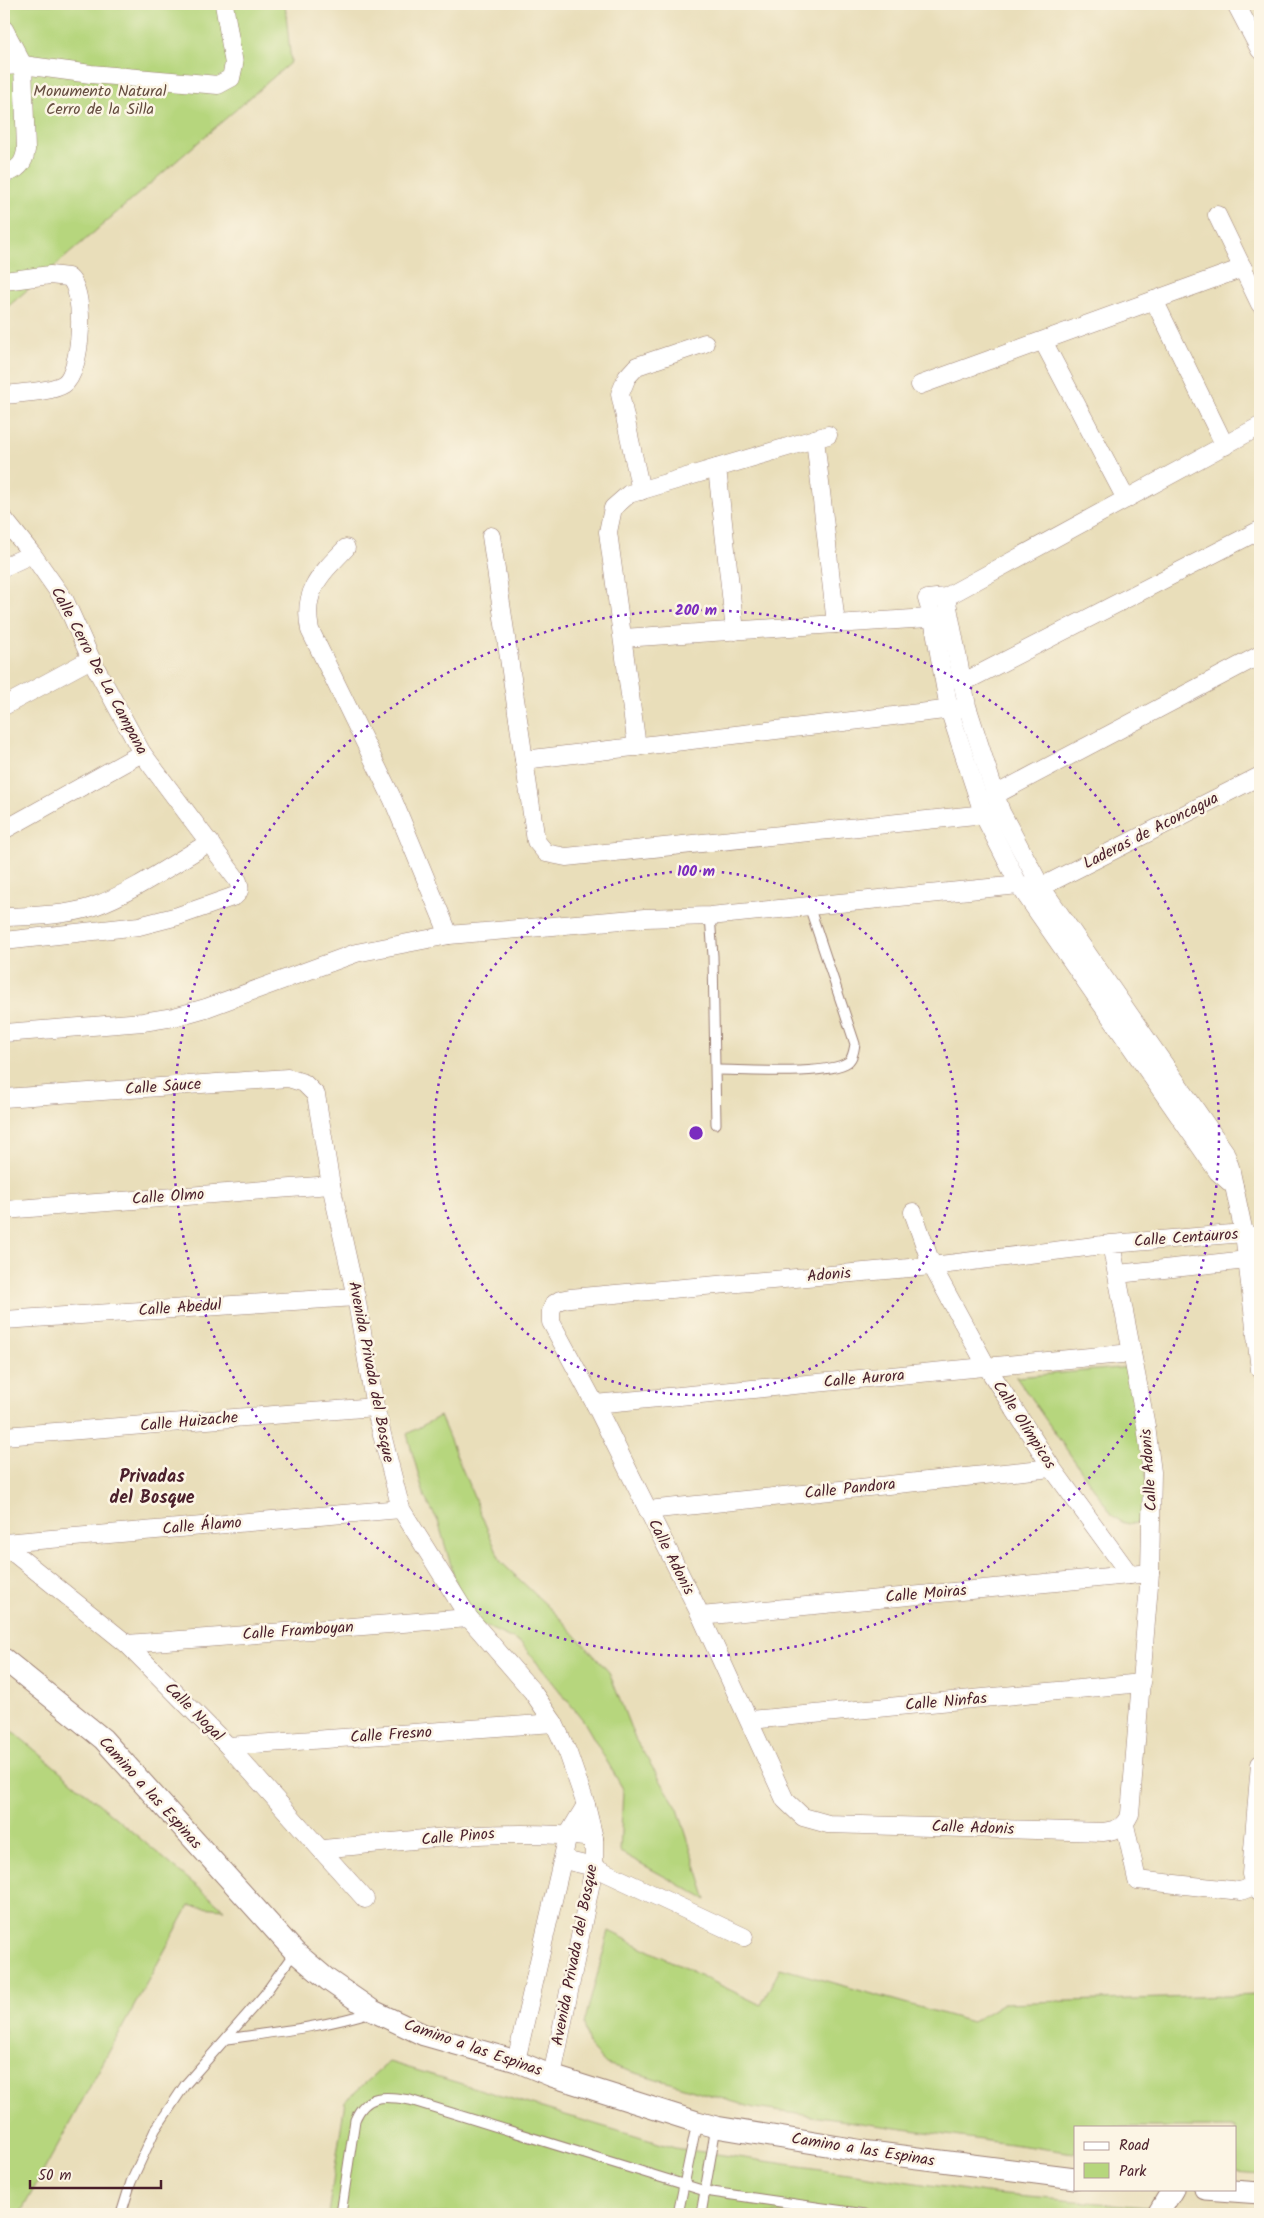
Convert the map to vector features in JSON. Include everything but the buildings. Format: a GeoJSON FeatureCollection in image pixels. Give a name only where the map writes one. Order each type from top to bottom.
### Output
{"type":"FeatureCollection","features":[{"type":"Feature","properties":{"kind":"street"},"geometry":{"type":"LineString","coordinates":[[4,66],[23,65],[91,74],[218,85],[231,78],[234,64],[224,4]]}},
{"type":"Feature","properties":{"kind":"street"},"geometry":{"type":"LineString","coordinates":[[1236,4],[1260,50]]}},
{"type":"Feature","properties":{"kind":"street"},"geometry":{"type":"LineString","coordinates":[[4,29],[23,65],[26,150],[22,164],[9,172]]}},
{"type":"Feature","properties":{"kind":"street"},"geometry":{"type":"LineString","coordinates":[[1217,215],[1260,304]]}},
{"type":"Feature","properties":{"kind":"street"},"geometry":{"type":"LineString","coordinates":[[920,385],[1243,268]]}},
{"type":"Feature","properties":{"kind":"street"},"geometry":{"type":"LineString","coordinates":[[4,281],[50,275],[68,277],[75,284],[79,299],[80,316],[76,365],[69,380],[58,387],[4,395]]}},
{"type":"Feature","properties":{"kind":"street"},"geometry":{"type":"LineString","coordinates":[[1154,300],[1225,446]]}},
{"type":"Feature","properties":{"kind":"street"},"geometry":{"type":"LineString","coordinates":[[1043,341],[1126,499]]}},
{"type":"Feature","properties":{"kind":"street"},"geometry":{"type":"LineString","coordinates":[[641,491],[620,394],[627,377],[637,366],[705,343]]}},
{"type":"Feature","properties":{"kind":"street"},"geometry":{"type":"LineString","coordinates":[[1234,1186],[1218,1172],[1019,885],[950,709],[933,619],[927,599],[946,597],[1260,426]]}},
{"type":"Feature","properties":{"kind":"street"},"geometry":{"type":"LineString","coordinates":[[637,747],[608,532],[613,508],[629,494],[822,437],[836,624]]}},
{"type":"Feature","properties":{"kind":"street"},"geometry":{"type":"LineString","coordinates":[[717,468],[735,631]]}},
{"type":"Feature","properties":{"kind":"street","name":"Calle Cerro De La Campana"},"geometry":{"type":"LineString","coordinates":[[4,519],[32,554],[65,601],[91,659],[142,753],[210,842],[238,881],[240,887],[239,892],[235,896],[178,916],[139,926],[4,941]]}},
{"type":"Feature","properties":{"kind":"street"},"geometry":{"type":"LineString","coordinates":[[962,683],[1260,530]]}},
{"type":"Feature","properties":{"kind":"street"},"geometry":{"type":"LineString","coordinates":[[491,536],[536,841],[546,853],[566,857],[992,814]]}},
{"type":"Feature","properties":{"kind":"street"},"geometry":{"type":"LineString","coordinates":[[346,548],[313,586],[308,618],[310,630],[393,800],[448,935]]}},
{"type":"Feature","properties":{"kind":"street"},"geometry":{"type":"LineString","coordinates":[[4,568],[32,554]]}},
{"type":"Feature","properties":{"kind":"street"},"geometry":{"type":"LineString","coordinates":[[946,597],[967,706],[995,795],[992,814],[1225,1152],[1234,1186],[1252,1236],[1260,1370]]}},
{"type":"Feature","properties":{"kind":"street"},"geometry":{"type":"LineString","coordinates":[[622,638],[933,619],[951,616]]}},
{"type":"Feature","properties":{"kind":"street"},"geometry":{"type":"LineString","coordinates":[[995,795],[1260,655]]}},
{"type":"Feature","properties":{"kind":"street"},"geometry":{"type":"LineString","coordinates":[[4,706],[91,659]]}},
{"type":"Feature","properties":{"kind":"street"},"geometry":{"type":"LineString","coordinates":[[524,760],[967,706]]}},
{"type":"Feature","properties":{"kind":"street"},"geometry":{"type":"LineString","coordinates":[[4,830],[142,753]]}},
{"type":"Feature","properties":{"kind":"street","name":"Laderas de Aconcagua"},"geometry":{"type":"LineString","coordinates":[[1041,887],[1260,776]]}},
{"type":"Feature","properties":{"kind":"street"},"geometry":{"type":"LineString","coordinates":[[4,917],[69,912],[90,907],[122,893],[210,842]]}},
{"type":"Feature","properties":{"kind":"street"},"geometry":{"type":"LineString","coordinates":[[4,1033],[143,1022],[174,1017],[214,1005],[356,953],[448,935],[645,918],[710,916],[1019,885],[1041,887]]}},
{"type":"Feature","properties":{"kind":"street","name":"Calle Sauce"},"geometry":{"type":"LineString","coordinates":[[4,1098],[276,1078],[297,1079],[311,1088],[316,1095]]}},
{"type":"Feature","properties":{"kind":"street","name":"Avenida Privada del Bosque"},"geometry":{"type":"LineString","coordinates":[[316,1095],[331,1185],[356,1297],[375,1407],[400,1509],[469,1618],[532,1691],[554,1723],[568,1753],[586,1805],[594,1838],[594,1867],[552,2076]]}},
{"type":"Feature","properties":{"kind":"street","name":"Calle Olmo"},"geometry":{"type":"LineString","coordinates":[[4,1210],[331,1185]]}},
{"type":"Feature","properties":{"kind":"street","name":"Calle Olímpicos"},"geometry":{"type":"LineString","coordinates":[[913,1212],[932,1266],[987,1367],[1052,1468],[1130,1575]]}},
{"type":"Feature","properties":{"kind":"street","name":"Calle Centauros"},"geometry":{"type":"LineString","coordinates":[[1111,1244],[1252,1236]]}},
{"type":"Feature","properties":{"kind":"street","name":"Adonis"},"geometry":{"type":"LineString","coordinates":[[551,1311],[554,1304],[560,1300],[570,1298],[932,1266],[1111,1244]]}},
{"type":"Feature","properties":{"kind":"street","name":"Calle Adonis"},"geometry":{"type":"LineString","coordinates":[[551,1311],[551,1322],[555,1331],[595,1404],[701,1616],[785,1800],[803,1817],[828,1824],[1116,1831],[1125,1825],[1130,1814],[1150,1573],[1152,1472],[1146,1426],[1111,1244]]}},
{"type":"Feature","properties":{"kind":"street","name":"Calle Centauros"},"geometry":{"type":"LineString","coordinates":[[1118,1274],[1254,1255]]}},
{"type":"Feature","properties":{"kind":"street","name":"Calle Abedul"},"geometry":{"type":"LineString","coordinates":[[4,1320],[356,1297]]}},
{"type":"Feature","properties":{"kind":"street","name":"Calle Aurora"},"geometry":{"type":"LineString","coordinates":[[595,1404],[1132,1353]]}},
{"type":"Feature","properties":{"kind":"street","name":"Calle Huizache"},"geometry":{"type":"LineString","coordinates":[[4,1436],[375,1407]]}},
{"type":"Feature","properties":{"kind":"street","name":"Calle Pandora"},"geometry":{"type":"LineString","coordinates":[[648,1510],[1052,1468]]}},
{"type":"Feature","properties":{"kind":"street","name":"Calle Álamo"},"geometry":{"type":"LineString","coordinates":[[4,1544],[400,1509]]}},
{"type":"Feature","properties":{"kind":"street","name":"Calle Nogal"},"geometry":{"type":"LineString","coordinates":[[4,1544],[127,1644],[228,1746],[365,1899]]}},
{"type":"Feature","properties":{"kind":"street","name":"Calle Moiras"},"geometry":{"type":"LineString","coordinates":[[701,1616],[1150,1573]]}},
{"type":"Feature","properties":{"kind":"street","name":"Calle Framboyan"},"geometry":{"type":"LineString","coordinates":[[127,1644],[469,1618]]}},
{"type":"Feature","properties":{"kind":"street","name":"Camino a las Espinas"},"geometry":{"type":"LineString","coordinates":[[4,1659],[102,1739],[295,1952],[328,1980],[373,2011],[424,2035],[516,2062],[552,2076],[707,2124],[870,2152],[1074,2178]]}},
{"type":"Feature","properties":{"kind":"street","name":"Calle Ninfas"},"geometry":{"type":"LineString","coordinates":[[750,1720],[1142,1683]]}},
{"type":"Feature","properties":{"kind":"street","name":"Calle Fresno"},"geometry":{"type":"LineString","coordinates":[[228,1746],[554,1723]]}},
{"type":"Feature","properties":{"kind":"street"},"geometry":{"type":"LineString","coordinates":[[1125,1825],[1137,1880],[1241,1891],[1255,1884],[1260,1764]]}},
{"type":"Feature","properties":{"kind":"street","name":"Avenida Privada del Bosque"},"geometry":{"type":"LineString","coordinates":[[516,2062],[564,1860],[568,1835],[586,1805]]}},
{"type":"Feature","properties":{"kind":"street","name":"Calle Pinos"},"geometry":{"type":"LineString","coordinates":[[321,1848],[498,1834],[568,1835],[594,1838]]}},
{"type":"Feature","properties":{"kind":"street"},"geometry":{"type":"LineString","coordinates":[[564,1860],[594,1867],[744,1938]]}},
{"type":"Feature","properties":{"kind":"street"},"geometry":{"type":"LineString","coordinates":[[1158,2214],[1172,2190]]}},
{"type":"Feature","properties":{"kind":"street"},"geometry":{"type":"LineString","coordinates":[[1219,2190],[1260,2193]]}},
{"type":"Feature","properties":{"kind":"lane"},"geometry":{"type":"LineString","coordinates":[[717,1070],[826,1070],[848,1062],[853,1054],[855,1044],[809,906]]}},
{"type":"Feature","properties":{"kind":"lane"},"geometry":{"type":"LineString","coordinates":[[710,916],[717,1070],[716,1124]]}},
{"type":"Feature","properties":{"kind":"lane"},"geometry":{"type":"LineString","coordinates":[[121,2214],[132,2182],[155,2130],[185,2086],[264,1994],[295,1952]]}},
{"type":"Feature","properties":{"kind":"lane"},"geometry":{"type":"LineString","coordinates":[[226,2039],[297,2030],[346,2020],[373,2011]]}},
{"type":"Feature","properties":{"kind":"lane"},"geometry":{"type":"LineString","coordinates":[[341,2214],[360,2107],[372,2099],[385,2097],[410,2100],[705,2192],[865,2214]]}},
{"type":"Feature","properties":{"kind":"lane"},"geometry":{"type":"LineString","coordinates":[[678,2214],[683,2185],[707,2124]]}},
{"type":"Feature","properties":{"kind":"lane"},"geometry":{"type":"LineString","coordinates":[[701,2214],[705,2192],[707,2124]]}},
{"type":"Feature","properties":{"kind":"green space","name":"Monumento Natural Cerro de la Silla"},"geometry":{"type":"Polygon","coordinates":[[[4,4],[285,4],[291,62],[4,310],[4,4]]]}},
{"type":"Feature","properties":{"kind":"green space"},"geometry":{"type":"Polygon","coordinates":[[[1131,1367],[1146,1467],[1145,1518],[1137,1523],[1129,1524],[1113,1516],[1016,1377],[1131,1367]]]}},
{"type":"Feature","properties":{"kind":"green space"},"geometry":{"type":"Polygon","coordinates":[[[440,1416],[501,1562],[557,1615],[609,1672],[635,1739],[678,1809],[707,1900],[620,1852],[623,1789],[583,1720],[521,1643],[466,1617],[438,1521],[425,1498],[407,1434],[440,1416]]]}},
{"type":"Feature","properties":{"kind":"green space"},"geometry":{"type":"Polygon","coordinates":[[[4,1724],[224,1909],[189,1906],[20,2214],[4,2214],[4,1724]]]}},
{"type":"Feature","properties":{"kind":"green space"},"geometry":{"type":"Polygon","coordinates":[[[609,1931],[761,2005],[780,1968],[972,2022],[1003,2003],[1260,1995],[1260,2174],[1236,2172],[1236,2126],[1074,2126],[1074,2153],[754,2108],[606,2064],[589,2046],[584,2024],[609,1931]]]}},
{"type":"Feature","properties":{"kind":"green space"},"geometry":{"type":"Polygon","coordinates":[[[389,2062],[675,2148],[993,2194],[1230,2214],[328,2214],[345,2101],[389,2062]]]}},
{"type":"Feature","properties":{"kind":"district","name":"Privadas del Bosque"},"geometry":{"type":"Point","coordinates":[152,1487]}}]}
